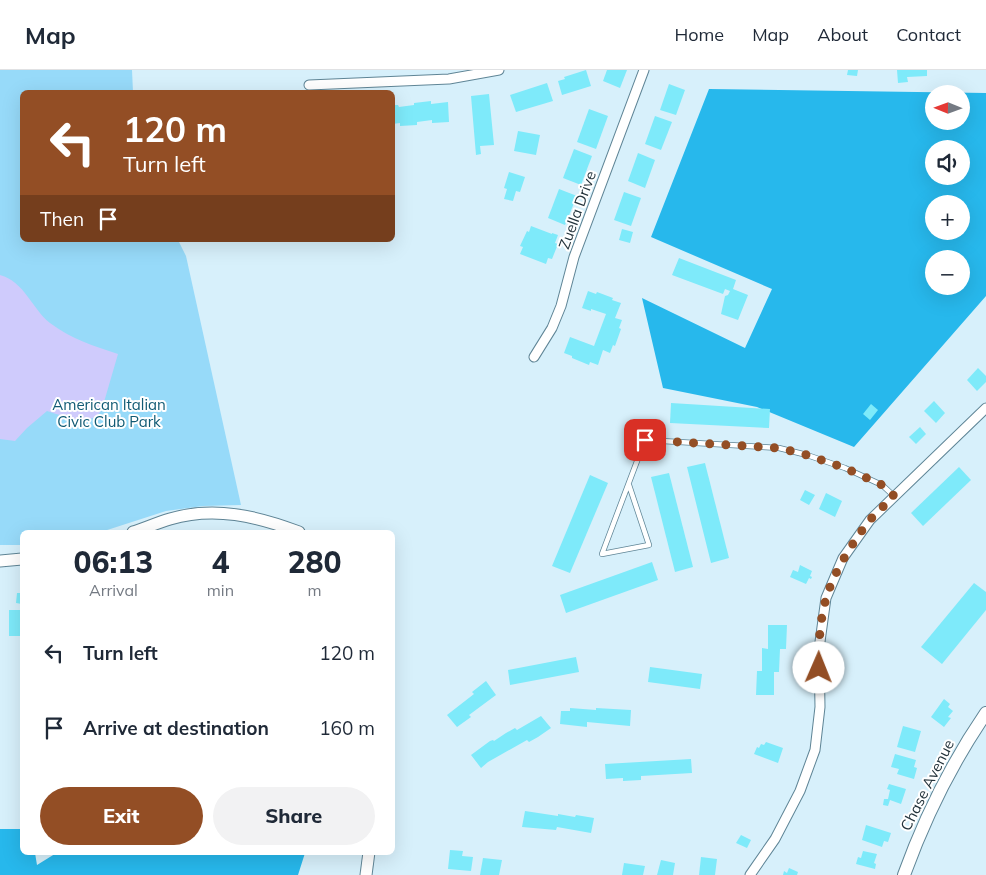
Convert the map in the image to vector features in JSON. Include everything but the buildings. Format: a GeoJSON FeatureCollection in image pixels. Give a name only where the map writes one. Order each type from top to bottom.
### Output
{"type":"FeatureCollection","features":[{"type":"Feature","properties":{"kind":"main road","name":"Chase Avenue"},"geometry":{"type":"LineString","coordinates":[[904,875],[923,825],[940,788],[962,749],[986,713]]}},
{"type":"Feature","properties":{"kind":"street"},"geometry":{"type":"LineString","coordinates":[[309,86],[449,78],[499,70]]}},
{"type":"Feature","properties":{"kind":"street","name":"Zuella Drive"},"geometry":{"type":"LineString","coordinates":[[534,357],[552,328],[561,306],[574,257],[644,70]]}},
{"type":"Feature","properties":{"kind":"street"},"geometry":{"type":"LineString","coordinates":[[750,875],[774,839],[800,791],[815,750],[820,707],[818,649],[826,598],[844,558],[870,520],[986,408]]}},
{"type":"Feature","properties":{"kind":"street"},"geometry":{"type":"LineString","coordinates":[[138,530],[171,518],[209,512],[254,517],[293,530]]}},
{"type":"Feature","properties":{"kind":"street"},"geometry":{"type":"LineString","coordinates":[[0,561],[20,558]]}},
{"type":"Feature","properties":{"kind":"street"},"geometry":{"type":"LineString","coordinates":[[366,875],[369,855]]}},
{"type":"Feature","properties":{"kind":"lane"},"geometry":{"type":"LineString","coordinates":[[629,484],[649,545],[602,554],[645,440],[779,448],[845,468],[882,485],[894,496]]}},
{"type":"Feature","properties":{"kind":"green space","name":"American Italian Civic Club Park"},"geometry":{"type":"Polygon","coordinates":[[[0,70],[132,70],[133,90],[20,90],[20,242],[179,242],[186,256],[241,505],[203,506],[166,511],[107,530],[20,530],[20,545],[0,545],[0,70]]]}},
{"type":"Feature","properties":{"kind":"shaded area"},"geometry":{"type":"Polygon","coordinates":[[[709,89],[925,92],[925,130],[970,130],[970,93],[986,93],[986,296],[854,447],[757,407],[663,388],[642,298],[745,348],[772,289],[651,237],[709,89]]]}},
{"type":"Feature","properties":{"kind":"shaded area"},"geometry":{"type":"Polygon","coordinates":[[[0,275],[16,283],[44,317],[58,329],[83,342],[118,354],[102,409],[97,415],[85,420],[69,418],[47,411],[15,441],[0,439],[0,275]]]}},
{"type":"Feature","properties":{"kind":"shaded area"},"geometry":{"type":"Polygon","coordinates":[[[0,829],[20,829],[20,855],[35,855],[37,865],[53,855],[304,855],[298,875],[0,875],[0,829]]]}},
{"type":"Feature","properties":{"kind":"route"},"geometry":{"type":"LineString","coordinates":[[645,440],[779,448],[845,468],[882,485],[894,496],[870,520],[844,558],[826,598],[818,649],[819,668]]}}]}
